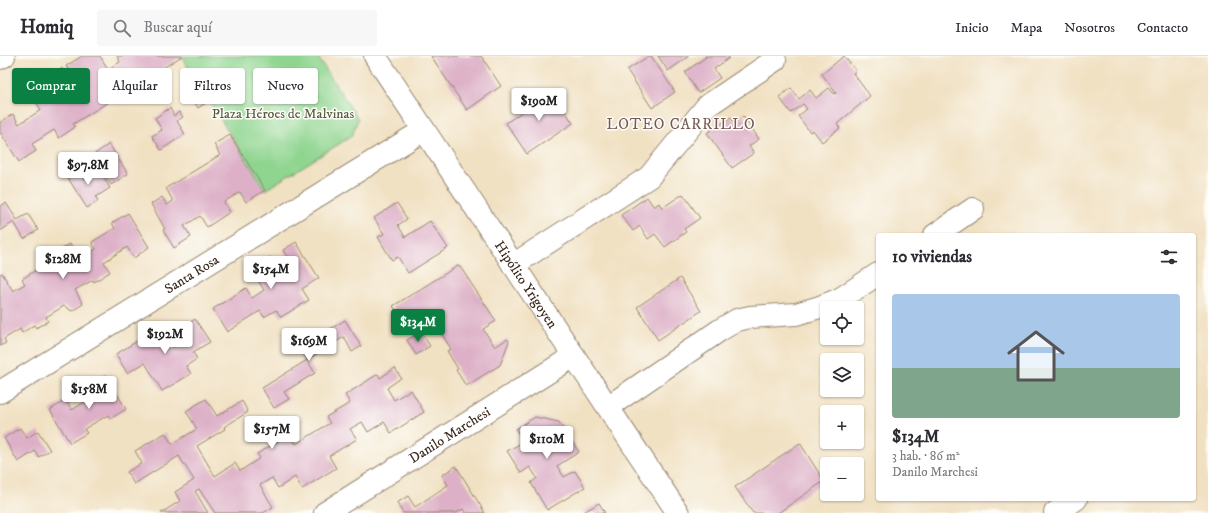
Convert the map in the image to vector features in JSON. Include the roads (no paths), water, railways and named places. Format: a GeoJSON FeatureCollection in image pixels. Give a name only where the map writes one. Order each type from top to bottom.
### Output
{"type":"FeatureCollection","features":[{"type":"Feature","properties":{"kind":"street"},"geometry":{"type":"LineString","coordinates":[[0,58],[4,56]]}},
{"type":"Feature","properties":{"kind":"street","name":"Hipólito Yrigoyen"},"geometry":{"type":"LineString","coordinates":[[375,56],[678,513]]}},
{"type":"Feature","properties":{"kind":"street"},"geometry":{"type":"LineString","coordinates":[[513,265],[649,177],[707,106],[775,60]]}},
{"type":"Feature","properties":{"kind":"street","name":"Santa Rosa"},"geometry":{"type":"LineString","coordinates":[[0,392],[424,130]]}},
{"type":"Feature","properties":{"kind":"street"},"geometry":{"type":"LineString","coordinates":[[938,233],[973,209]]}},
{"type":"Feature","properties":{"kind":"street"},"geometry":{"type":"LineString","coordinates":[[608,407],[714,334],[737,320],[750,317],[796,314],[820,307],[840,299],[876,275]]}},
{"type":"Feature","properties":{"kind":"street","name":"Danilo Marchesi"},"geometry":{"type":"LineString","coordinates":[[325,513],[574,356]]}},
{"type":"Feature","properties":{"kind":"street"},"geometry":{"type":"LineString","coordinates":[[1055,513],[1073,501]]}},
{"type":"Feature","properties":{"kind":"district","name":"LOTEO CARRILLO"},"geometry":{"type":"Point","coordinates":[681,124]}},
{"type":"Feature","properties":{"kind":"park label","name":"Plaza Héroes de Malvinas"},"geometry":{"type":"Point","coordinates":[283,113]}}]}
